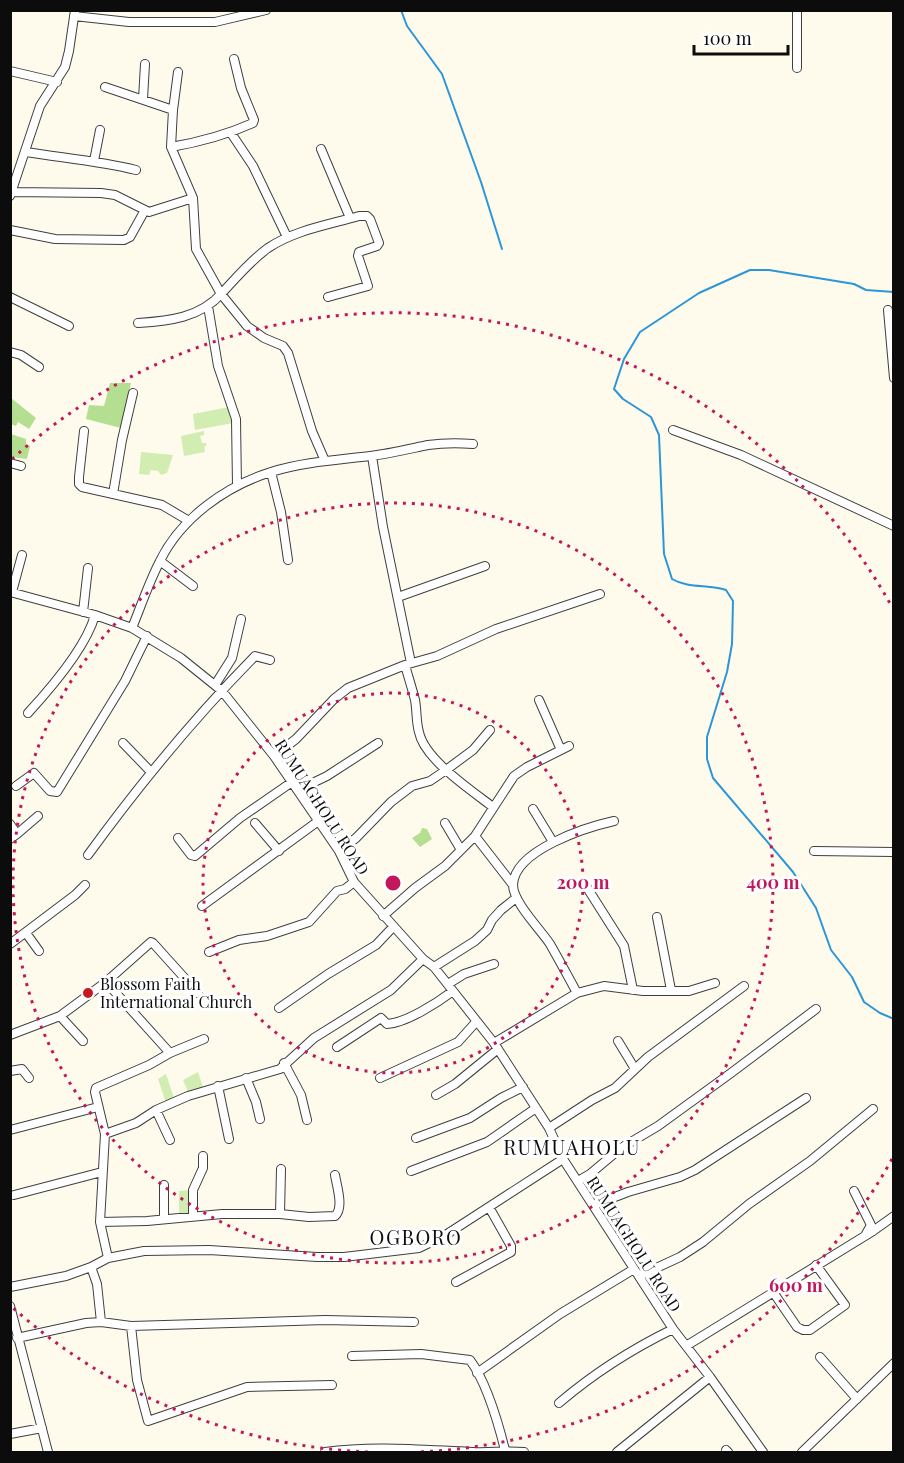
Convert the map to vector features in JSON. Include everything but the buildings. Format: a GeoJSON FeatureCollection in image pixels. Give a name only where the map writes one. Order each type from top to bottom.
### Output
{"type":"FeatureCollection","features":[{"type":"Feature","properties":{"kind":"street"},"geometry":{"type":"LineString","coordinates":[[193,198],[153,212],[115,195],[101,193],[11,194],[40,106],[57,82],[64,67],[75,14],[129,22],[215,22],[266,10]]}},
{"type":"Feature","properties":{"kind":"street"},"geometry":{"type":"LineString","coordinates":[[797,10],[797,68]]}},
{"type":"Feature","properties":{"kind":"street"},"geometry":{"type":"LineString","coordinates":[[171,147],[201,142],[231,133],[254,120],[241,88],[234,59]]}},
{"type":"Feature","properties":{"kind":"street"},"geometry":{"type":"LineString","coordinates":[[143,99],[145,64]]}},
{"type":"Feature","properties":{"kind":"street"},"geometry":{"type":"LineString","coordinates":[[10,70],[57,82]]}},
{"type":"Feature","properties":{"kind":"street"},"geometry":{"type":"LineString","coordinates":[[178,72],[171,147],[193,198],[196,249],[221,294],[247,326],[264,338],[283,346],[288,353],[312,431],[325,461]]}},
{"type":"Feature","properties":{"kind":"street"},"geometry":{"type":"LineString","coordinates":[[105,87],[173,110]]}},
{"type":"Feature","properties":{"kind":"street"},"geometry":{"type":"LineString","coordinates":[[94,161],[100,130]]}},
{"type":"Feature","properties":{"kind":"street"},"geometry":{"type":"LineString","coordinates":[[231,133],[253,166],[287,237]]}},
{"type":"Feature","properties":{"kind":"street"},"geometry":{"type":"LineString","coordinates":[[321,149],[350,218]]}},
{"type":"Feature","properties":{"kind":"street"},"geometry":{"type":"LineString","coordinates":[[26,152],[72,160],[94,161],[136,170]]}},
{"type":"Feature","properties":{"kind":"street"},"geometry":{"type":"LineString","coordinates":[[10,165],[21,166]]}},
{"type":"Feature","properties":{"kind":"street"},"geometry":{"type":"LineString","coordinates":[[10,230],[55,239],[124,240],[130,237],[145,210]]}},
{"type":"Feature","properties":{"kind":"street"},"geometry":{"type":"LineString","coordinates":[[138,323],[176,320],[208,306],[237,275],[267,249],[287,237],[350,218],[367,216],[379,243],[377,246],[360,252],[358,256],[368,286],[328,297]]}},
{"type":"Feature","properties":{"kind":"street"},"geometry":{"type":"LineString","coordinates":[[10,297],[69,327]]}},
{"type":"Feature","properties":{"kind":"street"},"geometry":{"type":"LineString","coordinates":[[208,306],[218,366],[236,419],[237,486]]}},
{"type":"Feature","properties":{"kind":"street"},"geometry":{"type":"LineString","coordinates":[[888,310],[894,378]]}},
{"type":"Feature","properties":{"kind":"street"},"geometry":{"type":"LineString","coordinates":[[10,352],[21,355],[39,367]]}},
{"type":"Feature","properties":{"kind":"street"},"geometry":{"type":"LineString","coordinates":[[113,494],[133,393]]}},
{"type":"Feature","properties":{"kind":"street"},"geometry":{"type":"LineString","coordinates":[[673,430],[741,455],[894,526]]}},
{"type":"Feature","properties":{"kind":"street"},"geometry":{"type":"LineString","coordinates":[[84,431],[79,484],[82,487],[162,505],[189,521]]}},
{"type":"Feature","properties":{"kind":"street"},"geometry":{"type":"LineString","coordinates":[[132,628],[160,561],[172,541],[189,521],[209,504],[237,486],[271,472],[325,461],[372,456],[430,445],[473,444]]}},
{"type":"Feature","properties":{"kind":"street"},"geometry":{"type":"LineString","coordinates":[[372,456],[382,527],[398,597],[419,734],[425,747],[446,770],[493,807]]}},
{"type":"Feature","properties":{"kind":"street"},"geometry":{"type":"LineString","coordinates":[[10,463],[21,466]]}},
{"type":"Feature","properties":{"kind":"street"},"geometry":{"type":"LineString","coordinates":[[271,472],[284,523],[288,560]]}},
{"type":"Feature","properties":{"kind":"street"},"geometry":{"type":"LineString","coordinates":[[11,592],[22,555]]}},
{"type":"Feature","properties":{"kind":"street"},"geometry":{"type":"LineString","coordinates":[[160,561],[193,586]]}},
{"type":"Feature","properties":{"kind":"street"},"geometry":{"type":"LineString","coordinates":[[398,597],[485,566]]}},
{"type":"Feature","properties":{"kind":"street"},"geometry":{"type":"LineString","coordinates":[[83,612],[88,568]]}},
{"type":"Feature","properties":{"kind":"street","name":"RUMUAGHOLU ROAD"},"geometry":{"type":"LineString","coordinates":[[11,592],[95,615],[132,628],[181,658],[222,691],[298,790],[317,822],[339,851],[354,882],[423,959],[434,967],[496,1046],[549,1128],[563,1159],[673,1329],[763,1452]]}},
{"type":"Feature","properties":{"kind":"street"},"geometry":{"type":"LineString","coordinates":[[274,756],[296,739],[334,699],[348,688],[408,664],[438,656],[496,629],[600,594]]}},
{"type":"Feature","properties":{"kind":"street"},"geometry":{"type":"LineString","coordinates":[[28,713],[54,683],[84,640],[95,615]]}},
{"type":"Feature","properties":{"kind":"street"},"geometry":{"type":"LineString","coordinates":[[214,685],[232,658],[241,618]]}},
{"type":"Feature","properties":{"kind":"street"},"geometry":{"type":"LineString","coordinates":[[16,786],[34,773],[51,791],[57,792],[120,689],[147,636]]}},
{"type":"Feature","properties":{"kind":"street"},"geometry":{"type":"LineString","coordinates":[[88,855],[131,796],[222,691],[255,656],[270,660]]}},
{"type":"Feature","properties":{"kind":"street"},"geometry":{"type":"LineString","coordinates":[[539,700],[561,750]]}},
{"type":"Feature","properties":{"kind":"street"},"geometry":{"type":"LineString","coordinates":[[339,851],[356,838],[391,802],[412,786],[430,781],[446,770],[473,750],[490,730]]}},
{"type":"Feature","properties":{"kind":"street"},"geometry":{"type":"LineString","coordinates":[[123,743],[151,772]]}},
{"type":"Feature","properties":{"kind":"street"},"geometry":{"type":"LineString","coordinates":[[298,790],[327,776],[378,743]]}},
{"type":"Feature","properties":{"kind":"street"},"geometry":{"type":"LineString","coordinates":[[383,916],[445,866],[461,850],[484,823],[514,776],[569,746]]}},
{"type":"Feature","properties":{"kind":"street"},"geometry":{"type":"LineString","coordinates":[[178,838],[191,855],[195,856],[240,818],[292,782]]}},
{"type":"Feature","properties":{"kind":"street"},"geometry":{"type":"LineString","coordinates":[[533,809],[553,842]]}},
{"type":"Feature","properties":{"kind":"street"},"geometry":{"type":"LineString","coordinates":[[10,824],[14,836],[38,816]]}},
{"type":"Feature","properties":{"kind":"street"},"geometry":{"type":"LineString","coordinates":[[513,885],[519,870],[553,842],[614,821]]}},
{"type":"Feature","properties":{"kind":"street"},"geometry":{"type":"LineString","coordinates":[[202,906],[317,822]]}},
{"type":"Feature","properties":{"kind":"street"},"geometry":{"type":"LineString","coordinates":[[255,823],[279,851]]}},
{"type":"Feature","properties":{"kind":"street"},"geometry":{"type":"LineString","coordinates":[[445,823],[461,850]]}},
{"type":"Feature","properties":{"kind":"street"},"geometry":{"type":"LineString","coordinates":[[474,836],[513,885],[516,898],[549,943],[578,993]]}},
{"type":"Feature","properties":{"kind":"street"},"geometry":{"type":"LineString","coordinates":[[814,851],[894,852]]}},
{"type":"Feature","properties":{"kind":"street"},"geometry":{"type":"LineString","coordinates":[[209,952],[239,940],[267,936],[309,922],[337,891],[345,889],[354,882]]}},
{"type":"Feature","properties":{"kind":"street"},"geometry":{"type":"LineString","coordinates":[[10,944],[85,885]]}},
{"type":"Feature","properties":{"kind":"street"},"geometry":{"type":"LineString","coordinates":[[586,886],[624,946],[633,990]]}},
{"type":"Feature","properties":{"kind":"street"},"geometry":{"type":"LineString","coordinates":[[434,967],[475,941],[487,930],[501,910],[516,898]]}},
{"type":"Feature","properties":{"kind":"street"},"geometry":{"type":"LineString","coordinates":[[657,917],[671,990]]}},
{"type":"Feature","properties":{"kind":"street"},"geometry":{"type":"LineString","coordinates":[[279,1008],[328,974],[376,945],[393,927]]}},
{"type":"Feature","properties":{"kind":"street"},"geometry":{"type":"LineString","coordinates":[[26,933],[39,951]]}},
{"type":"Feature","properties":{"kind":"street"},"geometry":{"type":"LineString","coordinates":[[10,1035],[60,1016],[106,982],[151,942],[198,993]]}},
{"type":"Feature","properties":{"kind":"street"},"geometry":{"type":"LineString","coordinates":[[105,1134],[136,1123],[156,1110],[188,1096],[280,1068],[314,1038],[391,990],[423,959]]}},
{"type":"Feature","properties":{"kind":"street"},"geometry":{"type":"LineString","coordinates":[[337,1047],[381,1018],[387,1024],[396,1023],[417,1014],[451,988],[464,974],[494,964]]}},
{"type":"Feature","properties":{"kind":"street"},"geometry":{"type":"LineString","coordinates":[[106,982],[170,1053]]}},
{"type":"Feature","properties":{"kind":"street"},"geometry":{"type":"LineString","coordinates":[[436,1095],[455,1083],[496,1046],[578,993],[604,986],[633,990],[689,991],[715,983]]}},
{"type":"Feature","properties":{"kind":"street"},"geometry":{"type":"LineString","coordinates":[[549,1128],[615,1088],[675,1035],[744,986]]}},
{"type":"Feature","properties":{"kind":"street"},"geometry":{"type":"LineString","coordinates":[[578,1181],[621,1148],[658,1126],[816,1009]]}},
{"type":"Feature","properties":{"kind":"street"},"geometry":{"type":"LineString","coordinates":[[60,1016],[83,1041]]}},
{"type":"Feature","properties":{"kind":"street"},"geometry":{"type":"LineString","coordinates":[[380,1078],[458,1042],[476,1022]]}},
{"type":"Feature","properties":{"kind":"street"},"geometry":{"type":"LineString","coordinates":[[108,1258],[100,1222],[105,1134],[96,1088],[204,1039]]}},
{"type":"Feature","properties":{"kind":"street"},"geometry":{"type":"LineString","coordinates":[[618,1041],[635,1069]]}},
{"type":"Feature","properties":{"kind":"street"},"geometry":{"type":"LineString","coordinates":[[285,1064],[301,1095],[307,1120]]}},
{"type":"Feature","properties":{"kind":"street"},"geometry":{"type":"LineString","coordinates":[[10,1071],[22,1069],[29,1078]]}},
{"type":"Feature","properties":{"kind":"street"},"geometry":{"type":"LineString","coordinates":[[246,1078],[260,1119]]}},
{"type":"Feature","properties":{"kind":"street"},"geometry":{"type":"LineString","coordinates":[[218,1086],[229,1139]]}},
{"type":"Feature","properties":{"kind":"street"},"geometry":{"type":"LineString","coordinates":[[416,1138],[464,1121],[523,1087]]}},
{"type":"Feature","properties":{"kind":"street"},"geometry":{"type":"LineString","coordinates":[[594,1205],[695,1170],[806,1098]]}},
{"type":"Feature","properties":{"kind":"street"},"geometry":{"type":"LineString","coordinates":[[10,1130],[98,1107]]}},
{"type":"Feature","properties":{"kind":"street"},"geometry":{"type":"LineString","coordinates":[[411,1171],[487,1142],[536,1108]]}},
{"type":"Feature","properties":{"kind":"street"},"geometry":{"type":"LineString","coordinates":[[477,1373],[560,1314],[637,1273],[680,1257],[703,1242],[749,1204],[810,1161],[873,1109]]}},
{"type":"Feature","properties":{"kind":"street"},"geometry":{"type":"LineString","coordinates":[[156,1110],[170,1140]]}},
{"type":"Feature","properties":{"kind":"street"},"geometry":{"type":"LineString","coordinates":[[194,1216],[193,1190],[203,1168],[203,1156]]}},
{"type":"Feature","properties":{"kind":"street"},"geometry":{"type":"LineString","coordinates":[[10,1287],[44,1282],[91,1267],[108,1258],[144,1251],[204,1250],[344,1257],[419,1248],[444,1236],[563,1159]]}},
{"type":"Feature","properties":{"kind":"street"},"geometry":{"type":"LineString","coordinates":[[280,1214],[281,1169]]}},
{"type":"Feature","properties":{"kind":"street"},"geometry":{"type":"LineString","coordinates":[[14,1195],[102,1172]]}},
{"type":"Feature","properties":{"kind":"street"},"geometry":{"type":"LineString","coordinates":[[100,1222],[194,1216],[280,1214],[309,1217],[337,1216],[340,1206],[335,1175]]}},
{"type":"Feature","properties":{"kind":"street"},"geometry":{"type":"LineString","coordinates":[[164,1185],[164,1219]]}},
{"type":"Feature","properties":{"kind":"street"},"geometry":{"type":"LineString","coordinates":[[854,1191],[871,1225],[863,1238]]}},
{"type":"Feature","properties":{"kind":"street"},"geometry":{"type":"LineString","coordinates":[[456,1282],[511,1252],[489,1207]]}},
{"type":"Feature","properties":{"kind":"street"},"geometry":{"type":"LineString","coordinates":[[686,1346],[863,1238],[894,1216]]}},
{"type":"Feature","properties":{"kind":"street"},"geometry":{"type":"LineString","coordinates":[[773,1292],[798,1327],[810,1330],[845,1305],[816,1266]]}},
{"type":"Feature","properties":{"kind":"street"},"geometry":{"type":"LineString","coordinates":[[91,1267],[97,1284],[101,1322]]}},
{"type":"Feature","properties":{"kind":"street"},"geometry":{"type":"LineString","coordinates":[[10,1306],[48,1452]]}},
{"type":"Feature","properties":{"kind":"street"},"geometry":{"type":"LineString","coordinates":[[17,1338],[86,1323],[101,1322],[131,1326],[237,1321],[414,1322]]}},
{"type":"Feature","properties":{"kind":"street"},"geometry":{"type":"LineString","coordinates":[[131,1326],[136,1380],[148,1421],[247,1388],[332,1385]]}},
{"type":"Feature","properties":{"kind":"street"},"geometry":{"type":"LineString","coordinates":[[559,1403],[641,1344],[673,1329]]}},
{"type":"Feature","properties":{"kind":"street"},"geometry":{"type":"LineString","coordinates":[[352,1356],[421,1354],[465,1358],[472,1363],[477,1373],[499,1427],[505,1450]]}},
{"type":"Feature","properties":{"kind":"street"},"geometry":{"type":"LineString","coordinates":[[820,1358],[857,1399]]}},
{"type":"Feature","properties":{"kind":"street"},"geometry":{"type":"LineString","coordinates":[[802,1452],[894,1363]]}},
{"type":"Feature","properties":{"kind":"street"},"geometry":{"type":"LineString","coordinates":[[617,1452],[710,1377]]}},
{"type":"Feature","properties":{"kind":"street"},"geometry":{"type":"LineString","coordinates":[[10,1434],[42,1428]]}},
{"type":"Feature","properties":{"kind":"street"},"geometry":{"type":"LineString","coordinates":[[325,1452],[347,1449],[524,1452]]}},
{"type":"Feature","properties":{"kind":"green space"},"geometry":{"type":"Polygon","coordinates":[[[110,383],[131,383],[121,428],[86,419],[89,405],[104,406],[110,383]]]}},
{"type":"Feature","properties":{"kind":"green space"},"geometry":{"type":"Polygon","coordinates":[[[11,398],[36,418],[29,429],[18,422],[16,426],[11,424],[11,398]]]}},
{"type":"Feature","properties":{"kind":"green space"},"geometry":{"type":"Polygon","coordinates":[[[229,407],[233,423],[195,430],[193,414],[229,407]]]}},
{"type":"Feature","properties":{"kind":"green space"},"geometry":{"type":"Polygon","coordinates":[[[204,431],[204,435],[200,436],[202,443],[207,445],[204,447],[205,452],[184,456],[181,436],[204,431]]]}},
{"type":"Feature","properties":{"kind":"green space"},"geometry":{"type":"Polygon","coordinates":[[[11,434],[26,439],[26,444],[30,446],[27,459],[11,457],[11,434]]]}},
{"type":"Feature","properties":{"kind":"green space"},"geometry":{"type":"Polygon","coordinates":[[[141,452],[173,455],[167,473],[161,475],[158,471],[151,470],[149,475],[139,474],[141,452]]]}},
{"type":"Feature","properties":{"kind":"green space"},"geometry":{"type":"Polygon","coordinates":[[[422,828],[427,829],[432,839],[420,847],[412,838],[420,833],[422,828]]]}},
{"type":"Feature","properties":{"kind":"green space"},"geometry":{"type":"Polygon","coordinates":[[[198,1072],[204,1090],[189,1094],[183,1080],[198,1072]]]}},
{"type":"Feature","properties":{"kind":"green space"},"geometry":{"type":"Polygon","coordinates":[[[166,1074],[175,1101],[166,1103],[158,1079],[166,1074]]]}},
{"type":"Feature","properties":{"kind":"green space"},"geometry":{"type":"Polygon","coordinates":[[[191,1190],[190,1214],[179,1216],[179,1191],[191,1190]]]}},
{"type":"Feature","properties":{"kind":"waterway"},"geometry":{"type":"LineString","coordinates":[[401,10],[407,26],[442,74],[481,182],[502,249]]}},
{"type":"Feature","properties":{"kind":"waterway"},"geometry":{"type":"LineString","coordinates":[[894,292],[866,290],[854,284],[769,270],[750,270],[699,293],[640,332],[624,359],[614,389],[623,399],[651,417],[659,435],[664,554],[672,579],[685,584],[726,590],[733,601],[732,644],[727,672],[707,737],[707,759],[713,778],[793,872],[816,908],[831,950],[852,977],[864,1002],[894,1019]]}},
{"type":"Feature","properties":{"kind":"place","name":"Blossom Faith International Church"},"geometry":{"type":"Point","coordinates":[88,993]}},
{"type":"Feature","properties":{"kind":"district","name":"RUMUAHOLU"},"geometry":{"type":"Point","coordinates":[572,1148]}},
{"type":"Feature","properties":{"kind":"district","name":"OGBORO"},"geometry":{"type":"Point","coordinates":[416,1238]}}]}
